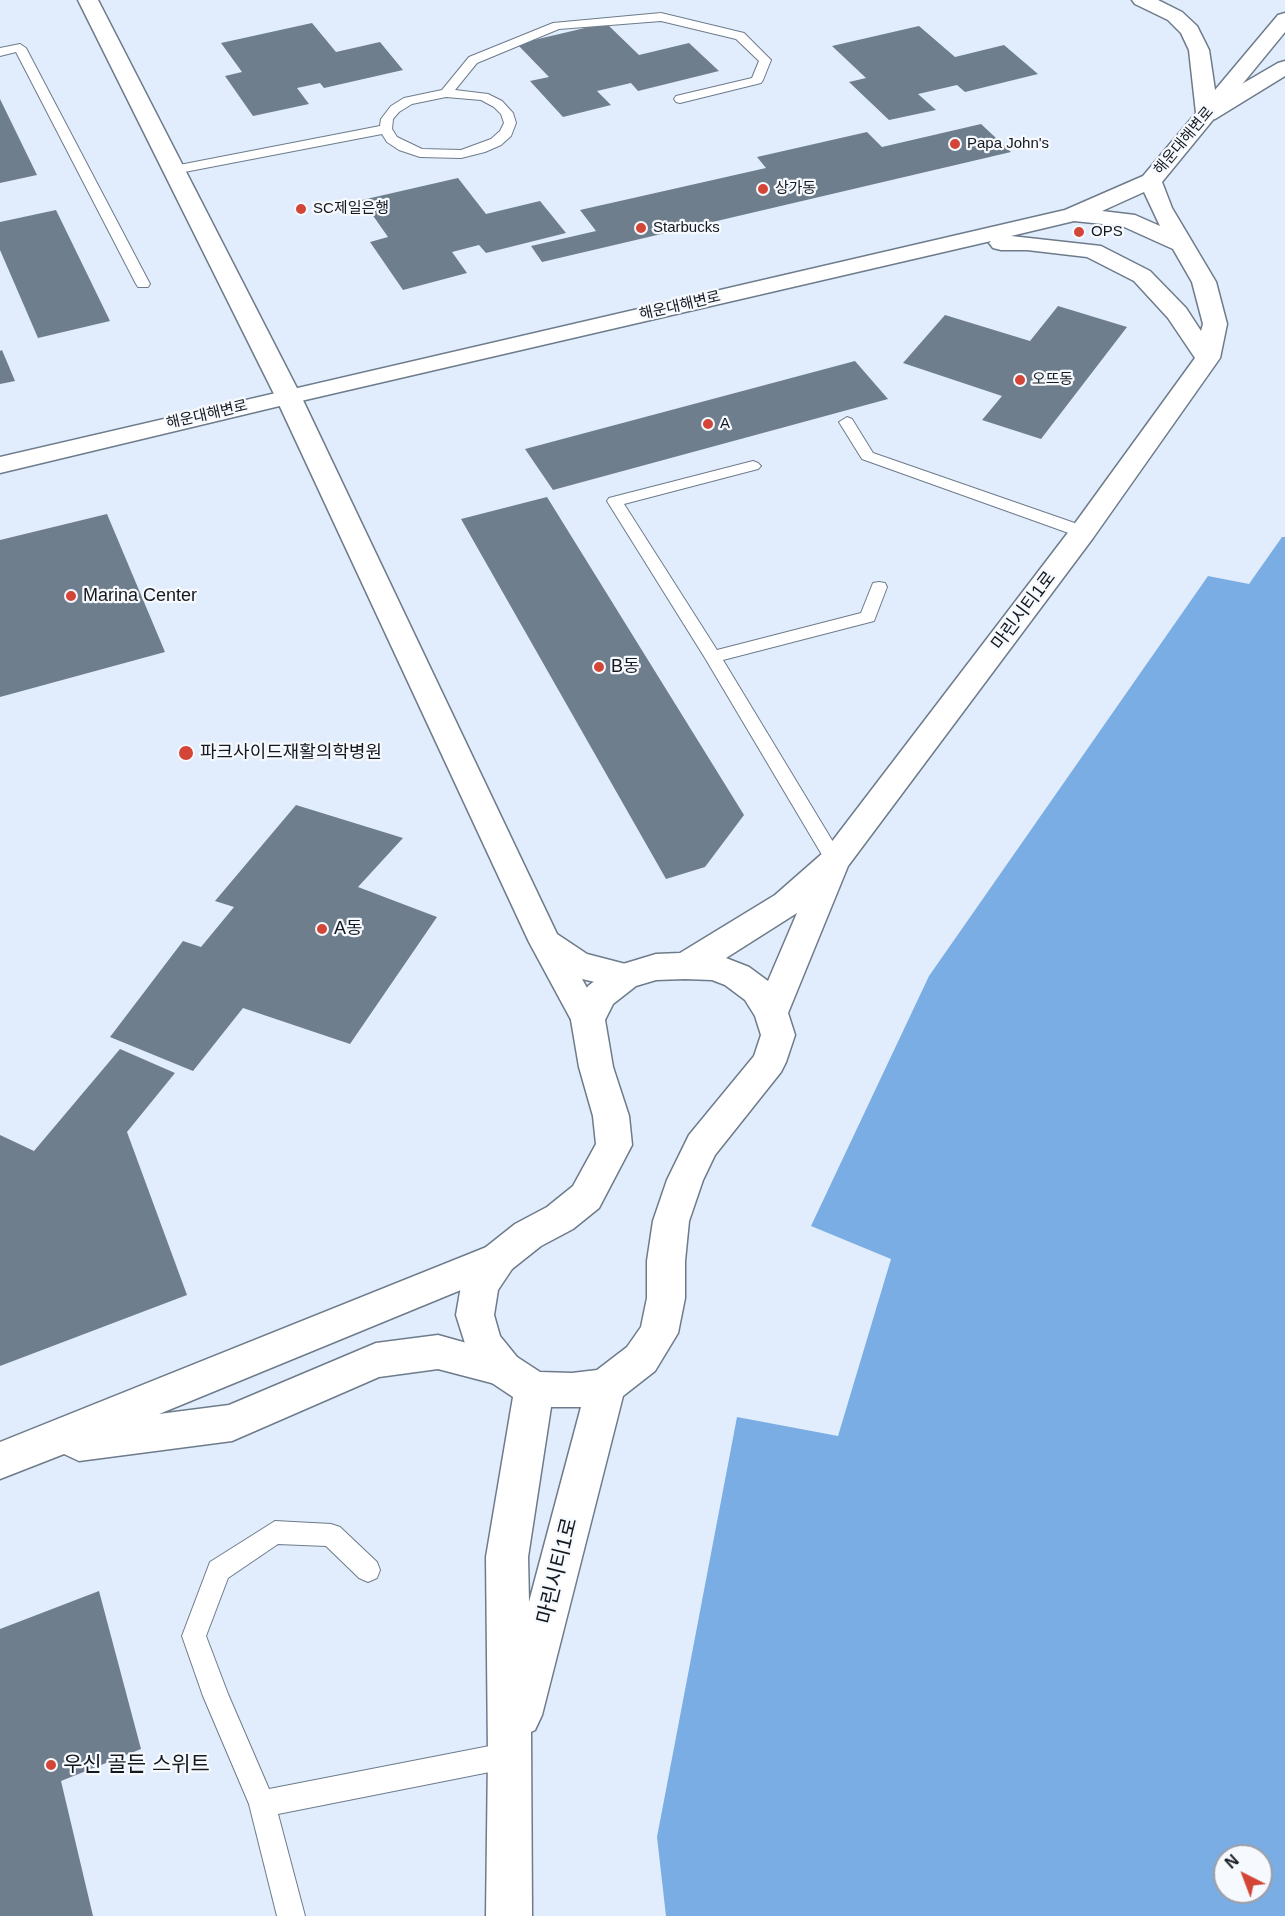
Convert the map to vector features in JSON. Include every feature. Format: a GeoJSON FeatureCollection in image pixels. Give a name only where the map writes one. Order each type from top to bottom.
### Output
{"type":"FeatureCollection","features":[{"type":"Feature","properties":{"kind":"main road"},"geometry":{"type":"LineString","coordinates":[[0,1461],[499,1258],[528,1235],[560,1218],[586,1197],[614,1145],[611,1116],[596,1067],[588,1020],[545,942],[288,396],[88,0]]}},
{"type":"Feature","properties":{"kind":"main road"},"geometry":{"type":"LineString","coordinates":[[1142,0],[1175,16],[1190,30],[1199,50],[1207,114],[1285,67]]}},
{"type":"Feature","properties":{"kind":"main road","name":"해운대해변로"},"geometry":{"type":"LineString","coordinates":[[0,465],[1072,215],[1151,182],[1285,19]]}},
{"type":"Feature","properties":{"kind":"main road"},"geometry":{"type":"LineString","coordinates":[[1151,182],[1161,208],[1204,282],[1215,324],[1208,358]]}},
{"type":"Feature","properties":{"kind":"main road"},"geometry":{"type":"LineString","coordinates":[[1072,215],[1127,220],[1181,244]]}},
{"type":"Feature","properties":{"kind":"main road"},"geometry":{"type":"LineString","coordinates":[[959,243],[1027,243],[1093,251],[1142,276],[1177,313],[1208,358]]}},
{"type":"Feature","properties":{"kind":"main road","name":"마린시티1로"},"geometry":{"type":"LineString","coordinates":[[685,966],[726,943],[786,904],[835,860],[1083,532],[1208,358]]}},
{"type":"Feature","properties":{"kind":"main road","name":"마린시티1로"},"geometry":{"type":"LineString","coordinates":[[771,1013],[835,860]]}},
{"type":"Feature","properties":{"kind":"main road"},"geometry":{"type":"LineString","coordinates":[[545,942],[576,965],[625,976]]}},
{"type":"Feature","properties":{"kind":"main road"},"geometry":{"type":"LineString","coordinates":[[36,1448],[232,1423],[376,1360],[438,1352],[518,1379],[572,1391],[606,1386],[641,1359],[659,1333],[666,1298],[666,1261],[671,1221],[685,1180],[702,1145],[769,1062],[778,1035],[771,1013],[757,991],[737,976],[714,967],[656,967],[625,976],[600,995],[588,1020]]}},
{"type":"Feature","properties":{"kind":"main road"},"geometry":{"type":"LineString","coordinates":[[499,1258],[480,1286],[475,1315],[483,1344],[518,1379]]}},
{"type":"Feature","properties":{"kind":"main road","name":"마린시티1로"},"geometry":{"type":"LineString","coordinates":[[509,1916],[510,1755],[507,1557],[518,1379]]}},
{"type":"Feature","properties":{"kind":"main road","name":"마린시티1로"},"geometry":{"type":"LineString","coordinates":[[510,1755],[606,1386]]}},
{"type":"Feature","properties":{"kind":"lane"},"geometry":{"type":"LineString","coordinates":[[446,93],[474,60],[557,26],[661,17],[740,36],[765,60],[757,80],[680,99]]}},
{"type":"Feature","properties":{"kind":"lane"},"geometry":{"type":"LineString","coordinates":[[0,52],[20,48],[143,284]]}},
{"type":"Feature","properties":{"kind":"lane"},"geometry":{"type":"LineString","coordinates":[[446,93],[484,97],[498,104],[507,113],[510,123],[506,133],[496,142],[461,154],[420,153],[392,139],[386,129],[387,119],[395,109],[417,98],[446,93]]}},
{"type":"Feature","properties":{"kind":"lane"},"geometry":{"type":"LineString","coordinates":[[174,170],[386,129]]}},
{"type":"Feature","properties":{"kind":"lane"},"geometry":{"type":"LineString","coordinates":[[847,422],[867,456],[1083,532]]}},
{"type":"Feature","properties":{"kind":"lane"},"geometry":{"type":"LineString","coordinates":[[753,466],[615,501],[713,657],[835,860]]}},
{"type":"Feature","properties":{"kind":"lane"},"geometry":{"type":"LineString","coordinates":[[713,657],[868,617],[879,587]]}},
{"type":"Feature","properties":{"kind":"lane"},"geometry":{"type":"LineString","coordinates":[[291,1916],[262,1804],[216,1696],[194,1636],[219,1570],[275,1532],[331,1535],[368,1570]]}},
{"type":"Feature","properties":{"kind":"lane"},"geometry":{"type":"LineString","coordinates":[[262,1804],[510,1755]]}},
{"type":"Feature","properties":{"kind":"water"},"geometry":{"type":"Polygon","coordinates":[[[1282,537],[1285,537],[1285,1916],[666,1916],[657,1837],[737,1417],[838,1436],[891,1259],[811,1226],[929,976],[1208,576],[1249,584],[1282,537]]]}},
{"type":"Feature","properties":{"kind":"building"},"geometry":{"type":"Polygon","coordinates":[[[312,23],[336,52],[380,42],[403,70],[324,88],[320,83],[297,88],[309,104],[253,116],[225,76],[242,72],[221,43],[312,23]]]}},
{"type":"Feature","properties":{"kind":"building"},"geometry":{"type":"Polygon","coordinates":[[[606,23],[639,55],[689,43],[719,71],[638,91],[631,83],[597,91],[611,105],[563,117],[530,81],[549,77],[517,44],[606,23]]]}},
{"type":"Feature","properties":{"kind":"building"},"geometry":{"type":"Polygon","coordinates":[[[919,26],[955,57],[1004,45],[1038,74],[965,92],[957,85],[918,94],[936,110],[889,120],[849,82],[866,78],[832,46],[919,26]]]}},
{"type":"Feature","properties":{"kind":"building"},"geometry":{"type":"Polygon","coordinates":[[[0,99],[37,175],[0,183],[0,99]]]}},
{"type":"Feature","properties":{"kind":"building","name":"상가동"},"geometry":{"type":"Polygon","coordinates":[[[981,124],[1011,152],[542,262],[531,246],[596,231],[580,210],[766,168],[757,157],[867,132],[882,147],[981,124]]]}},
{"type":"Feature","properties":{"kind":"building"},"geometry":{"type":"Polygon","coordinates":[[[458,178],[486,214],[540,201],[566,233],[486,253],[479,245],[452,252],[467,273],[403,290],[370,242],[388,237],[362,200],[458,178]]]}},
{"type":"Feature","properties":{"kind":"building"},"geometry":{"type":"Polygon","coordinates":[[[56,210],[110,321],[38,338],[0,250],[0,222],[56,210]]]}},
{"type":"Feature","properties":{"kind":"building","name":"오뜨동"},"geometry":{"type":"Polygon","coordinates":[[[1058,306],[1127,327],[1041,439],[982,420],[1002,396],[903,363],[945,315],[1030,341],[1058,306]]]}},
{"type":"Feature","properties":{"kind":"building"},"geometry":{"type":"Polygon","coordinates":[[[2,350],[15,381],[0,384],[0,351],[2,350]]]}},
{"type":"Feature","properties":{"kind":"building","name":"A"},"geometry":{"type":"Polygon","coordinates":[[[855,361],[888,399],[553,490],[525,449],[855,361]]]}},
{"type":"Feature","properties":{"kind":"building","name":"B동"},"geometry":{"type":"Polygon","coordinates":[[[547,497],[744,815],[705,867],[666,879],[461,519],[547,497]]]}},
{"type":"Feature","properties":{"kind":"building","name":"Marina Center"},"geometry":{"type":"Polygon","coordinates":[[[107,514],[165,652],[0,697],[0,540],[107,514]]]}},
{"type":"Feature","properties":{"kind":"building","name":"A동"},"geometry":{"type":"Polygon","coordinates":[[[296,805],[403,838],[358,887],[437,917],[350,1044],[243,1008],[193,1071],[110,1037],[183,941],[201,947],[234,907],[215,901],[296,805]]]}},
{"type":"Feature","properties":{"kind":"building"},"geometry":{"type":"Polygon","coordinates":[[[120,1049],[175,1073],[127,1132],[187,1295],[0,1366],[0,1135],[34,1151],[120,1049]]]}},
{"type":"Feature","properties":{"kind":"building","name":"우신 골든 스위트"},"geometry":{"type":"Polygon","coordinates":[[[99,1591],[141,1749],[61,1781],[93,1916],[0,1916],[0,1629],[99,1591]]]}},
{"type":"Feature","properties":{"kind":"place","name":"Papa John's"},"geometry":{"type":"Point","coordinates":[955,144]}},
{"type":"Feature","properties":{"kind":"place","name":"상가동"},"geometry":{"type":"Point","coordinates":[763,189]}},
{"type":"Feature","properties":{"kind":"place","name":"SC제일은행"},"geometry":{"type":"Point","coordinates":[301,209]}},
{"type":"Feature","properties":{"kind":"place","name":"Starbucks"},"geometry":{"type":"Point","coordinates":[641,228]}},
{"type":"Feature","properties":{"kind":"place","name":"OPS"},"geometry":{"type":"Point","coordinates":[1079,232]}},
{"type":"Feature","properties":{"kind":"place","name":"오뜨동"},"geometry":{"type":"Point","coordinates":[1020,380]}},
{"type":"Feature","properties":{"kind":"place","name":"A"},"geometry":{"type":"Point","coordinates":[708,424]}},
{"type":"Feature","properties":{"kind":"place","name":"Marina Center"},"geometry":{"type":"Point","coordinates":[71,596]}},
{"type":"Feature","properties":{"kind":"place","name":"B동"},"geometry":{"type":"Point","coordinates":[599,667]}},
{"type":"Feature","properties":{"kind":"place","name":"파크사이드재활의학병원"},"geometry":{"type":"Point","coordinates":[186,753]}},
{"type":"Feature","properties":{"kind":"place","name":"A동"},"geometry":{"type":"Point","coordinates":[322,929]}},
{"type":"Feature","properties":{"kind":"place","name":"우신 골든 스위트"},"geometry":{"type":"Point","coordinates":[51,1765]}}]}
